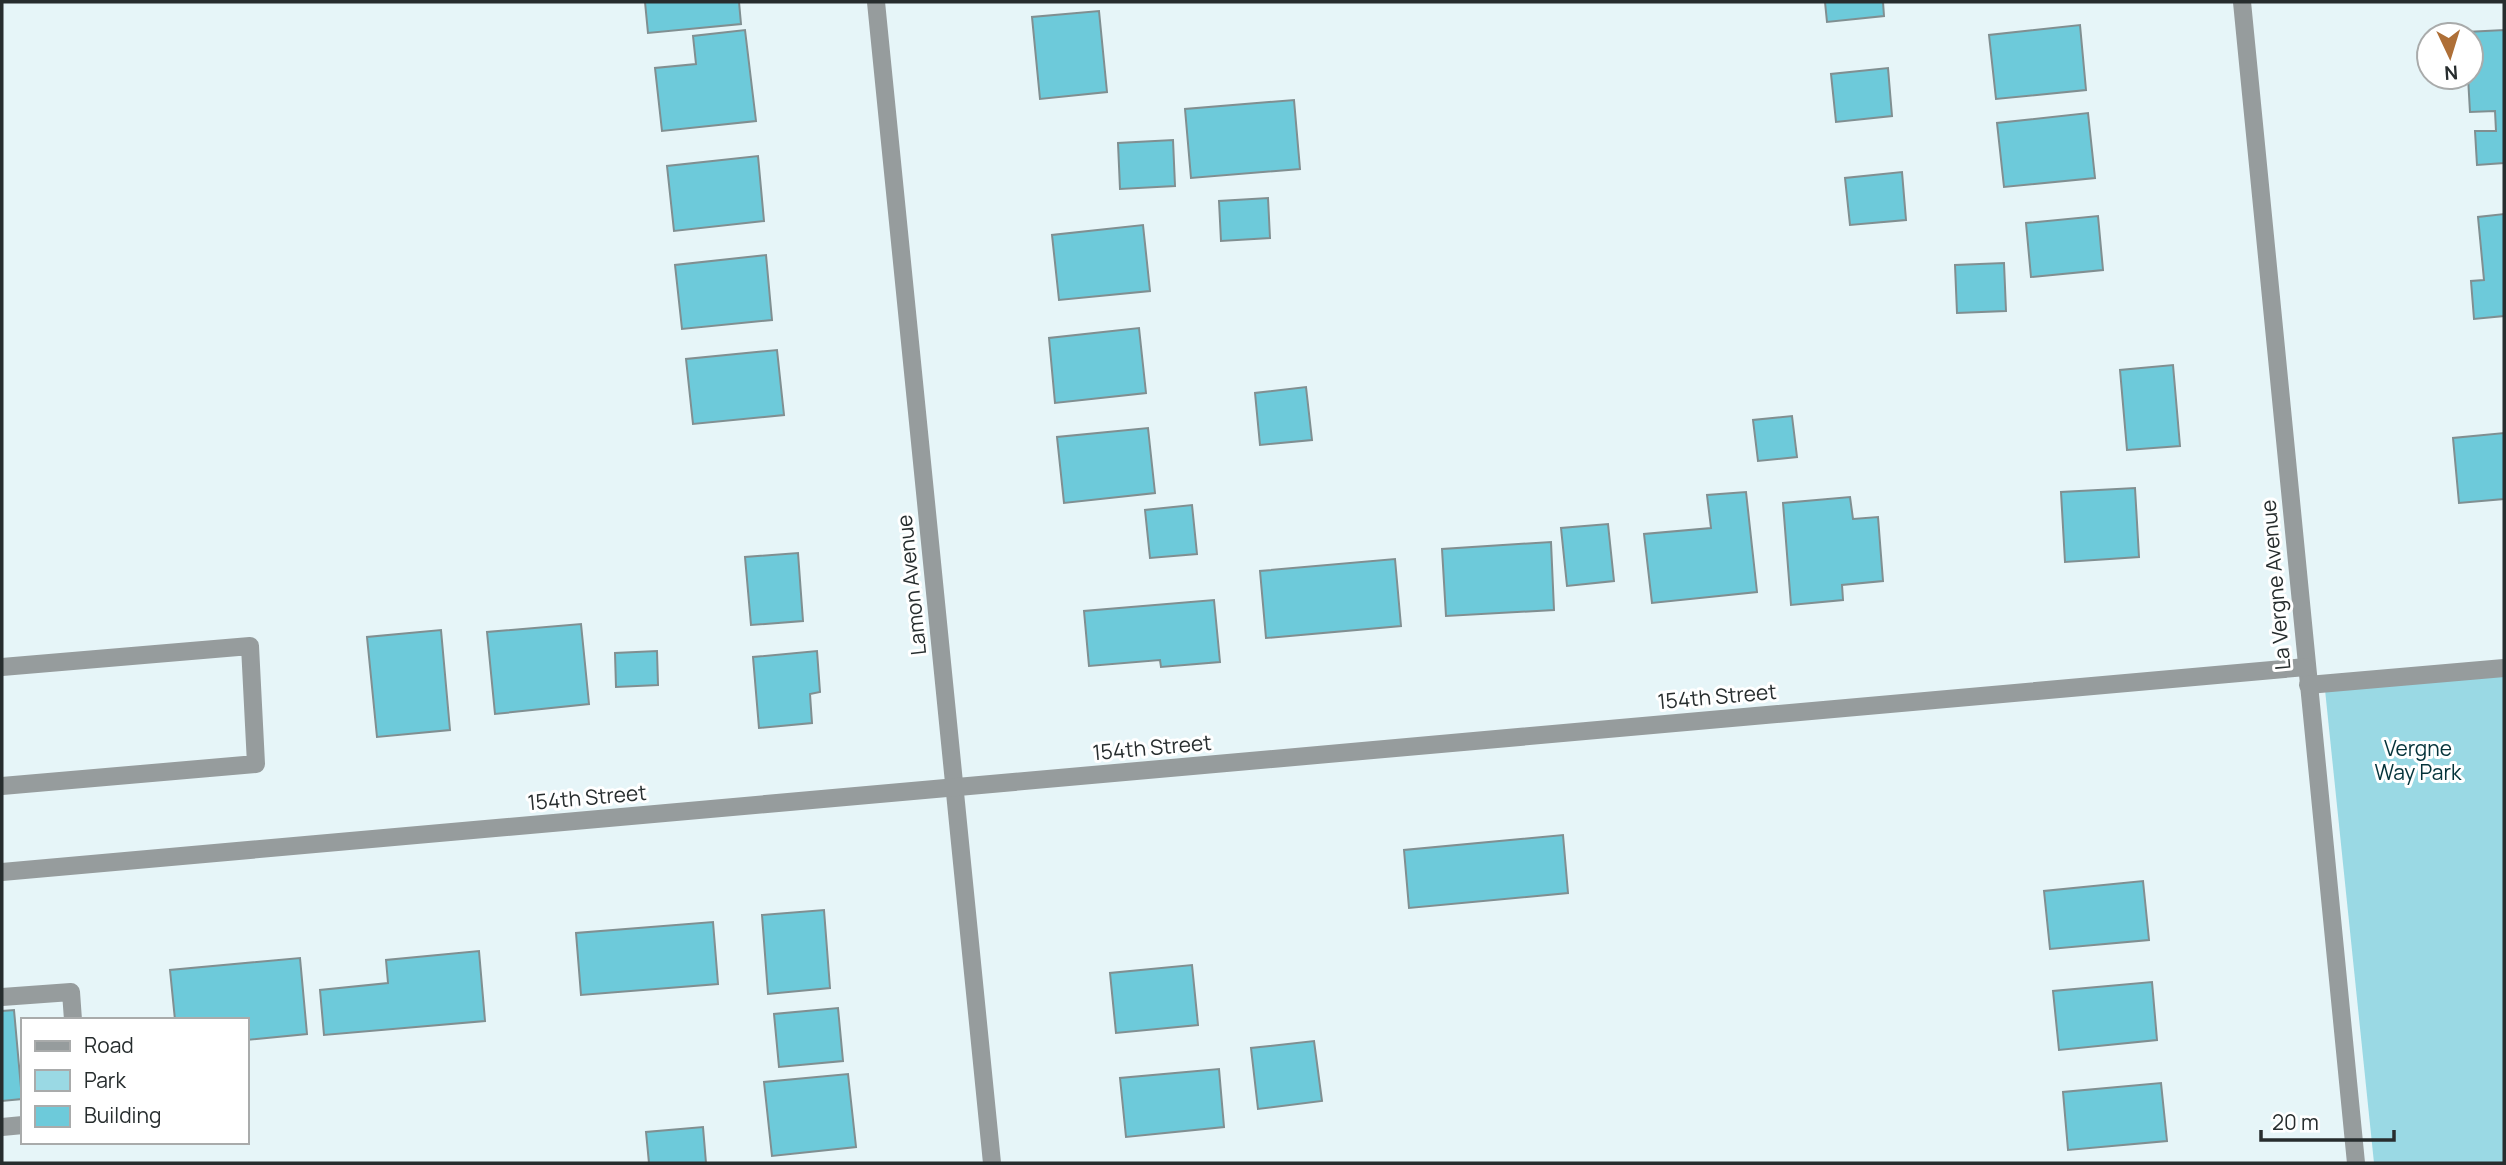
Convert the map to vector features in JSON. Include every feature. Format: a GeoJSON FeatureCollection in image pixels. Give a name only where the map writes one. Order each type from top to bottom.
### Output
{"type":"FeatureCollection","features":[{"type":"Feature","properties":{"kind":"street","name":"Lamon Avenue"},"geometry":{"type":"LineString","coordinates":[[876,2],[992,1163]]}},
{"type":"Feature","properties":{"kind":"street","name":"La Vergne Avenue"},"geometry":{"type":"LineString","coordinates":[[2242,2],[2356,1163]]}},
{"type":"Feature","properties":{"kind":"street"},"geometry":{"type":"LineString","coordinates":[[2,667],[250,646],[256,764],[2,786]]}},
{"type":"Feature","properties":{"kind":"street","name":"154th Street"},"geometry":{"type":"LineString","coordinates":[[2,872],[2306,667]]}},
{"type":"Feature","properties":{"kind":"street"},"geometry":{"type":"LineString","coordinates":[[2308,685],[2504,668]]}},
{"type":"Feature","properties":{"kind":"street"},"geometry":{"type":"LineString","coordinates":[[2,997],[71,992],[73,1018]]}},
{"type":"Feature","properties":{"kind":"street"},"geometry":{"type":"LineString","coordinates":[[2,1127],[21,1125]]}},
{"type":"Feature","properties":{"kind":"green space","name":"Vergne Way Park"},"geometry":{"type":"Polygon","coordinates":[[[2504,662],[2504,1163],[2374,1163],[2324,680],[2504,662]]]}},
{"type":"Feature","properties":{"kind":"building"},"geometry":{"type":"Polygon","coordinates":[[[645,2],[739,2],[741,24],[648,33],[645,2]]]}},
{"type":"Feature","properties":{"kind":"building"},"geometry":{"type":"Polygon","coordinates":[[[1825,2],[1883,2],[1884,16],[1827,22],[1825,2]]]}},
{"type":"Feature","properties":{"kind":"building"},"geometry":{"type":"Polygon","coordinates":[[[1099,11],[1107,92],[1040,99],[1032,17],[1099,11]]]}},
{"type":"Feature","properties":{"kind":"building"},"geometry":{"type":"Polygon","coordinates":[[[2080,25],[2086,90],[1996,99],[1989,35],[2080,25]]]}},
{"type":"Feature","properties":{"kind":"building"},"geometry":{"type":"Polygon","coordinates":[[[745,30],[756,121],[662,131],[655,68],[696,64],[693,36],[745,30]]]}},
{"type":"Feature","properties":{"kind":"building"},"geometry":{"type":"Polygon","coordinates":[[[2504,30],[2504,163],[2477,165],[2475,131],[2496,131],[2495,111],[2470,112],[2469,91],[2485,91],[2485,31],[2504,30]]]}},
{"type":"Feature","properties":{"kind":"building"},"geometry":{"type":"Polygon","coordinates":[[[1888,68],[1892,116],[1836,122],[1831,74],[1888,68]]]}},
{"type":"Feature","properties":{"kind":"building"},"geometry":{"type":"Polygon","coordinates":[[[1294,100],[1300,169],[1191,178],[1185,109],[1294,100]]]}},
{"type":"Feature","properties":{"kind":"building"},"geometry":{"type":"Polygon","coordinates":[[[2088,113],[2095,178],[2004,187],[1997,123],[2088,113]]]}},
{"type":"Feature","properties":{"kind":"building"},"geometry":{"type":"Polygon","coordinates":[[[1173,140],[1175,186],[1120,189],[1118,143],[1173,140]]]}},
{"type":"Feature","properties":{"kind":"building"},"geometry":{"type":"Polygon","coordinates":[[[758,156],[764,221],[674,231],[667,166],[758,156]]]}},
{"type":"Feature","properties":{"kind":"building"},"geometry":{"type":"Polygon","coordinates":[[[1902,172],[1906,220],[1850,225],[1845,178],[1902,172]]]}},
{"type":"Feature","properties":{"kind":"building"},"geometry":{"type":"Polygon","coordinates":[[[1268,198],[1270,238],[1221,241],[1219,201],[1268,198]]]}},
{"type":"Feature","properties":{"kind":"building"},"geometry":{"type":"Polygon","coordinates":[[[2504,214],[2504,316],[2474,319],[2471,281],[2484,280],[2478,217],[2504,214]]]}},
{"type":"Feature","properties":{"kind":"building"},"geometry":{"type":"Polygon","coordinates":[[[2098,216],[2103,270],[2031,277],[2026,223],[2098,216]]]}},
{"type":"Feature","properties":{"kind":"building"},"geometry":{"type":"Polygon","coordinates":[[[1143,225],[1150,291],[1059,300],[1052,235],[1143,225]]]}},
{"type":"Feature","properties":{"kind":"building"},"geometry":{"type":"Polygon","coordinates":[[[766,255],[772,320],[682,329],[675,265],[766,255]]]}},
{"type":"Feature","properties":{"kind":"building"},"geometry":{"type":"Polygon","coordinates":[[[2004,263],[2006,311],[1957,313],[1955,265],[2004,263]]]}},
{"type":"Feature","properties":{"kind":"building"},"geometry":{"type":"Polygon","coordinates":[[[1139,328],[1146,393],[1055,403],[1049,338],[1139,328]]]}},
{"type":"Feature","properties":{"kind":"building"},"geometry":{"type":"Polygon","coordinates":[[[777,350],[784,415],[693,424],[686,359],[777,350]]]}},
{"type":"Feature","properties":{"kind":"building"},"geometry":{"type":"Polygon","coordinates":[[[2173,365],[2180,446],[2127,450],[2120,370],[2173,365]]]}},
{"type":"Feature","properties":{"kind":"building"},"geometry":{"type":"Polygon","coordinates":[[[1306,387],[1312,440],[1260,445],[1255,393],[1306,387]]]}},
{"type":"Feature","properties":{"kind":"building"},"geometry":{"type":"Polygon","coordinates":[[[1792,416],[1797,457],[1758,461],[1753,420],[1792,416]]]}},
{"type":"Feature","properties":{"kind":"building"},"geometry":{"type":"Polygon","coordinates":[[[1148,428],[1155,493],[1064,503],[1057,437],[1148,428]]]}},
{"type":"Feature","properties":{"kind":"building"},"geometry":{"type":"Polygon","coordinates":[[[2504,433],[2504,499],[2459,503],[2453,438],[2504,433]]]}},
{"type":"Feature","properties":{"kind":"building"},"geometry":{"type":"Polygon","coordinates":[[[2135,488],[2139,557],[2065,562],[2061,492],[2135,488]]]}},
{"type":"Feature","properties":{"kind":"building"},"geometry":{"type":"Polygon","coordinates":[[[1746,492],[1757,592],[1652,603],[1644,534],[1711,528],[1707,495],[1746,492]]]}},
{"type":"Feature","properties":{"kind":"building"},"geometry":{"type":"Polygon","coordinates":[[[1850,497],[1853,519],[1878,517],[1883,581],[1842,585],[1843,600],[1791,605],[1783,503],[1850,497]]]}},
{"type":"Feature","properties":{"kind":"building"},"geometry":{"type":"Polygon","coordinates":[[[1192,505],[1197,554],[1150,558],[1145,510],[1192,505]]]}},
{"type":"Feature","properties":{"kind":"building"},"geometry":{"type":"Polygon","coordinates":[[[1608,524],[1614,581],[1567,586],[1561,528],[1608,524]]]}},
{"type":"Feature","properties":{"kind":"building"},"geometry":{"type":"Polygon","coordinates":[[[1551,542],[1554,610],[1446,616],[1442,549],[1551,542]]]}},
{"type":"Feature","properties":{"kind":"building"},"geometry":{"type":"Polygon","coordinates":[[[798,553],[803,621],[751,625],[745,557],[798,553]]]}},
{"type":"Feature","properties":{"kind":"building"},"geometry":{"type":"Polygon","coordinates":[[[1395,559],[1401,626],[1266,638],[1260,571],[1395,559]]]}},
{"type":"Feature","properties":{"kind":"building"},"geometry":{"type":"Polygon","coordinates":[[[1214,600],[1220,662],[1161,667],[1160,660],[1089,666],[1084,611],[1214,600]]]}},
{"type":"Feature","properties":{"kind":"building"},"geometry":{"type":"Polygon","coordinates":[[[581,624],[589,704],[495,714],[487,632],[581,624]]]}},
{"type":"Feature","properties":{"kind":"building"},"geometry":{"type":"Polygon","coordinates":[[[441,630],[450,730],[377,737],[367,637],[441,630]]]}},
{"type":"Feature","properties":{"kind":"building"},"geometry":{"type":"Polygon","coordinates":[[[657,651],[658,685],[616,687],[615,653],[657,651]]]}},
{"type":"Feature","properties":{"kind":"building"},"geometry":{"type":"Polygon","coordinates":[[[817,651],[820,692],[810,694],[812,723],[759,728],[753,657],[817,651]]]}},
{"type":"Feature","properties":{"kind":"building"},"geometry":{"type":"Polygon","coordinates":[[[1563,835],[1568,893],[1409,908],[1404,850],[1563,835]]]}},
{"type":"Feature","properties":{"kind":"building"},"geometry":{"type":"Polygon","coordinates":[[[2143,881],[2149,940],[2050,949],[2044,891],[2143,881]]]}},
{"type":"Feature","properties":{"kind":"building"},"geometry":{"type":"Polygon","coordinates":[[[824,910],[830,988],[768,994],[762,915],[824,910]]]}},
{"type":"Feature","properties":{"kind":"building"},"geometry":{"type":"Polygon","coordinates":[[[713,922],[718,984],[581,995],[576,933],[713,922]]]}},
{"type":"Feature","properties":{"kind":"building"},"geometry":{"type":"Polygon","coordinates":[[[479,951],[485,1021],[324,1035],[320,990],[388,983],[386,960],[479,951]]]}},
{"type":"Feature","properties":{"kind":"building"},"geometry":{"type":"Polygon","coordinates":[[[300,958],[307,1034],[248,1040],[248,1018],[175,1018],[170,970],[300,958]]]}},
{"type":"Feature","properties":{"kind":"building"},"geometry":{"type":"Polygon","coordinates":[[[1192,965],[1198,1025],[1116,1033],[1110,973],[1192,965]]]}},
{"type":"Feature","properties":{"kind":"building"},"geometry":{"type":"Polygon","coordinates":[[[2152,982],[2157,1040],[2059,1050],[2053,991],[2152,982]]]}},
{"type":"Feature","properties":{"kind":"building"},"geometry":{"type":"Polygon","coordinates":[[[838,1008],[843,1061],[779,1067],[774,1014],[838,1008]]]}},
{"type":"Feature","properties":{"kind":"building"},"geometry":{"type":"Polygon","coordinates":[[[14,1010],[21,1099],[2,1101],[2,1011],[14,1010]]]}},
{"type":"Feature","properties":{"kind":"building"},"geometry":{"type":"Polygon","coordinates":[[[1314,1041],[1322,1101],[1258,1109],[1251,1048],[1314,1041]]]}},
{"type":"Feature","properties":{"kind":"building"},"geometry":{"type":"Polygon","coordinates":[[[1219,1069],[1224,1127],[1126,1137],[1120,1078],[1219,1069]]]}},
{"type":"Feature","properties":{"kind":"building"},"geometry":{"type":"Polygon","coordinates":[[[848,1074],[856,1147],[772,1156],[764,1082],[848,1074]]]}},
{"type":"Feature","properties":{"kind":"building"},"geometry":{"type":"Polygon","coordinates":[[[2161,1083],[2167,1141],[2068,1150],[2063,1092],[2161,1083]]]}},
{"type":"Feature","properties":{"kind":"building"},"geometry":{"type":"Polygon","coordinates":[[[703,1127],[706,1163],[649,1163],[646,1132],[703,1127]]]}}]}
